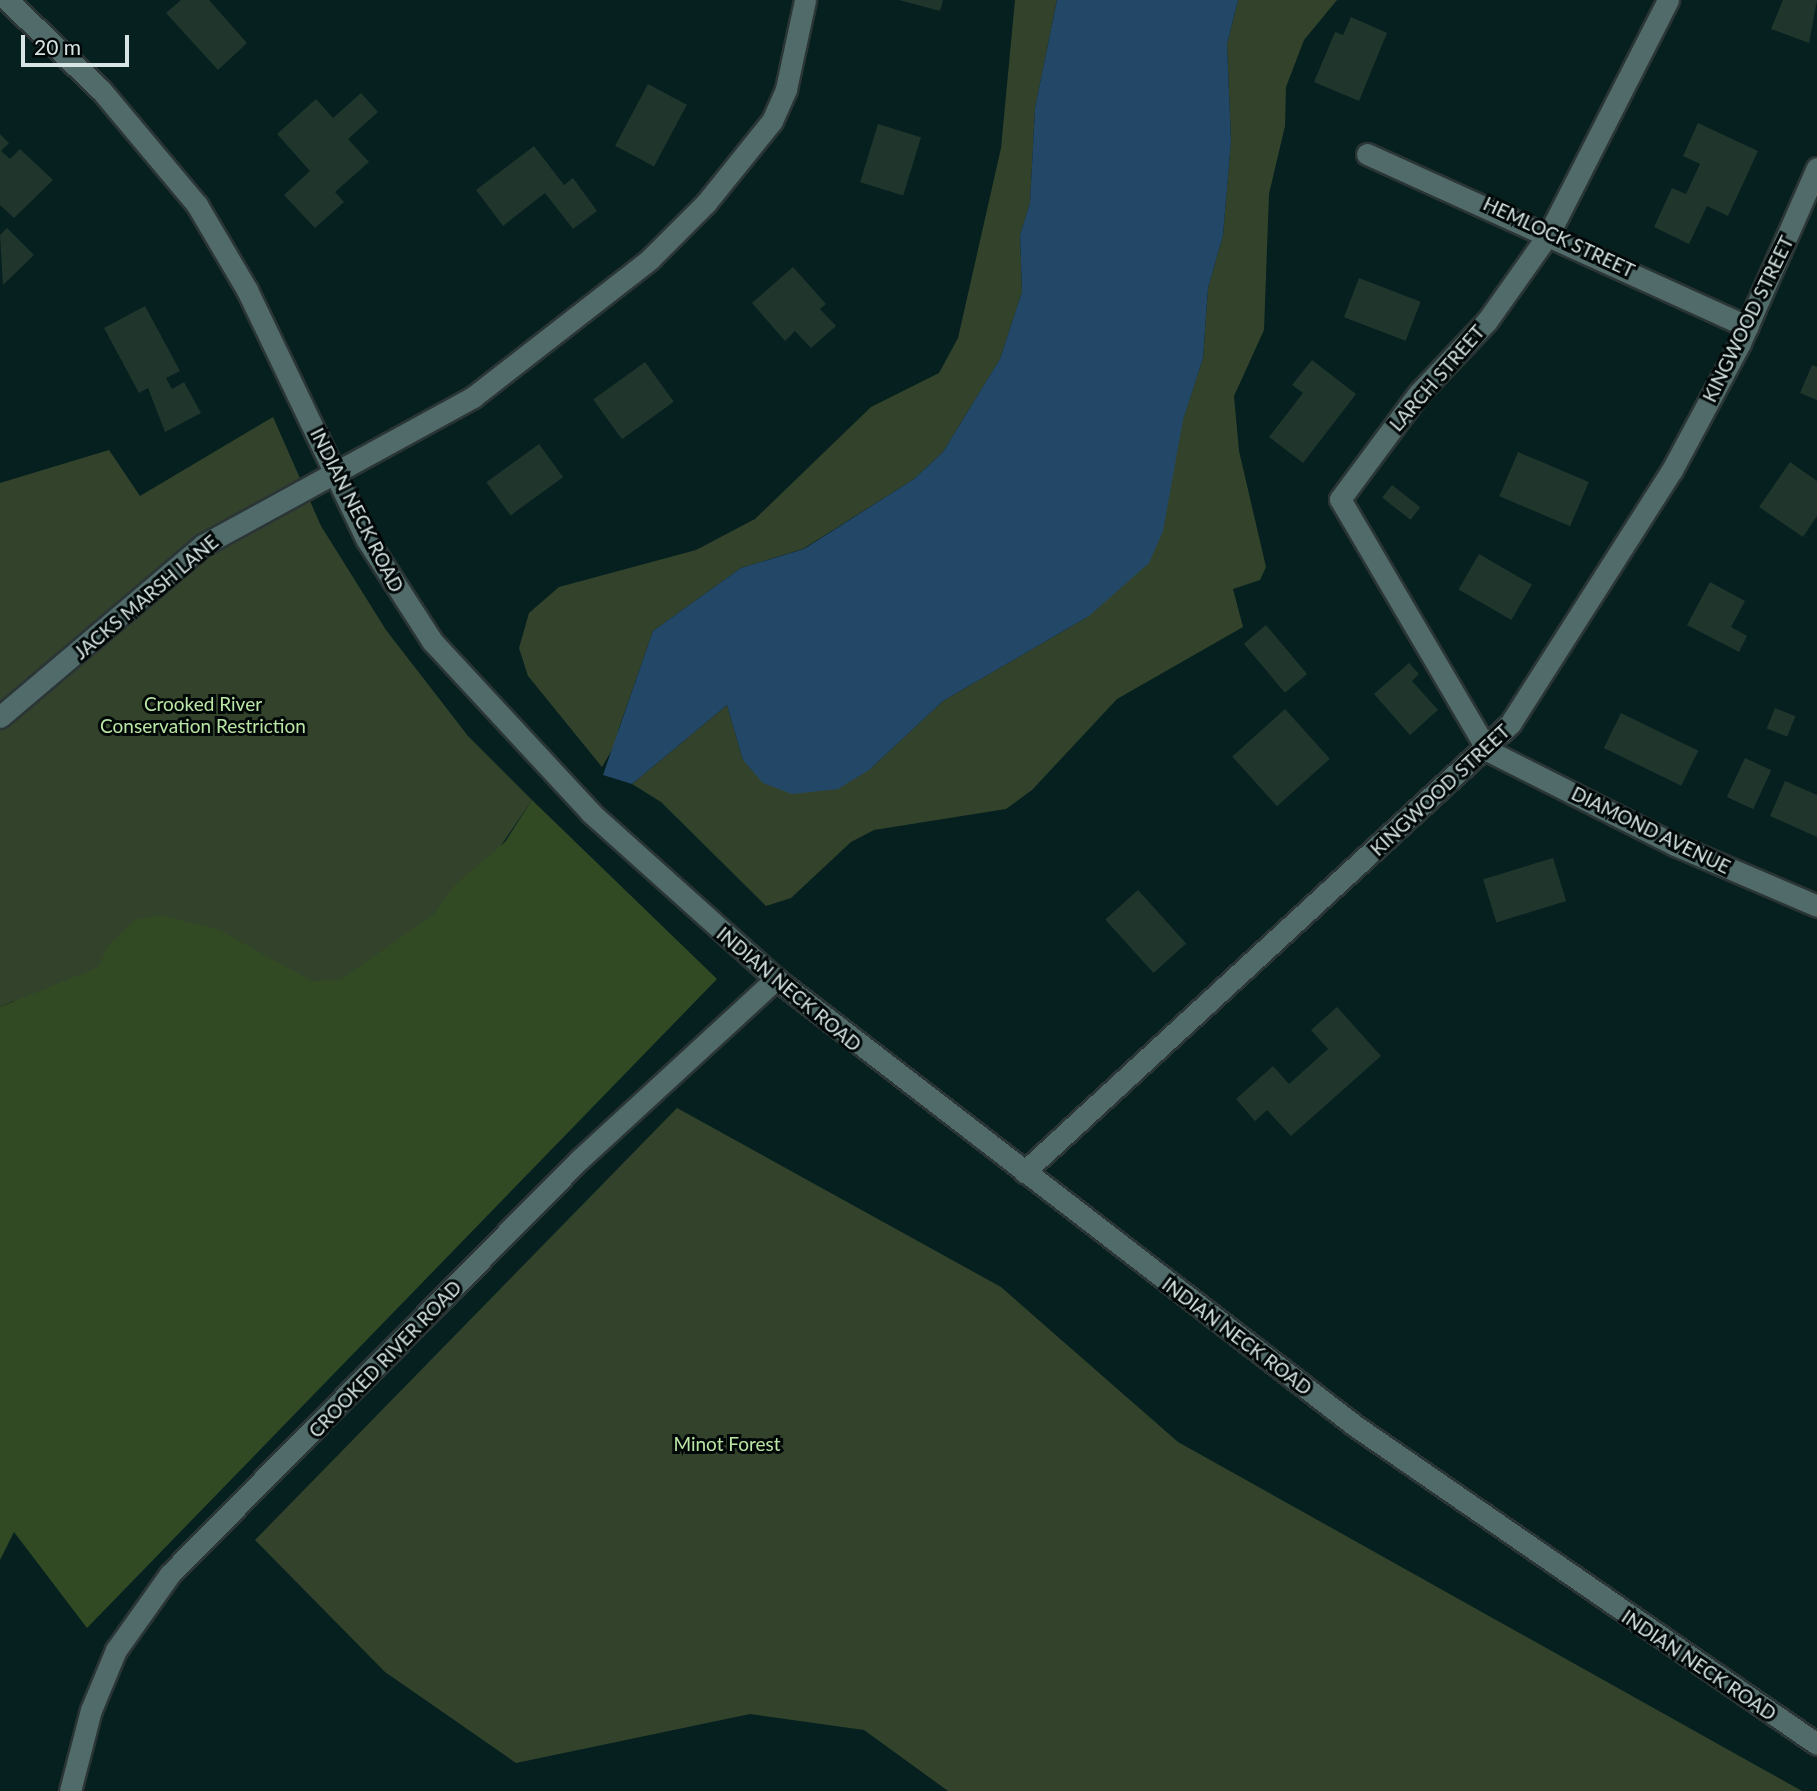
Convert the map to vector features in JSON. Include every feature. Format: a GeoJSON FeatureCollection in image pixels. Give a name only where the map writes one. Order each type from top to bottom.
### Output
{"type":"FeatureCollection","features":[{"type":"Feature","properties":{"kind":"street","name":"INDIAN NECK ROAD"},"geometry":{"type":"LineString","coordinates":[[7,0],[101,90],[186,188],[229,255],[387,576],[454,668],[637,858],[776,979],[1354,1425],[1817,1744]]}},
{"type":"Feature","properties":{"kind":"street","name":"JACKS MARSH LANE"},"geometry":{"type":"LineString","coordinates":[[0,717],[195,551],[335,468],[416,431],[500,378],[683,226],[747,155],[782,103],[806,0]]}},
{"type":"Feature","properties":{"kind":"street","name":"LARCH STREET"},"geometry":{"type":"LineString","coordinates":[[1487,750],[1340,499],[1418,394],[1487,321],[1550,232],[1668,0]]}},
{"type":"Feature","properties":{"kind":"street","name":"HEMLOCK STREET"},"geometry":{"type":"LineString","coordinates":[[1367,154],[1550,232],[1748,327]]}},
{"type":"Feature","properties":{"kind":"street","name":"KINGWOOD STREET"},"geometry":{"type":"LineString","coordinates":[[1024,1172],[1487,750],[1529,698],[1639,524],[1748,327],[1817,168]]}},
{"type":"Feature","properties":{"kind":"street","name":"DIAMOND AVENUE"},"geometry":{"type":"LineString","coordinates":[[1487,750],[1817,906]]}},
{"type":"Feature","properties":{"kind":"street","name":"CROOKED RIVER ROAD"},"geometry":{"type":"LineString","coordinates":[[71,1791],[91,1710],[116,1650],[170,1574],[579,1160],[776,979]]}},
{"type":"Feature","properties":{"kind":"green space"},"geometry":{"type":"Polygon","coordinates":[[[1015,0],[1057,0],[1035,108],[1030,203],[1020,235],[1022,292],[1000,359],[943,452],[914,479],[803,549],[741,568],[653,631],[618,731],[622,733],[602,767],[528,676],[519,648],[529,613],[559,587],[696,550],[755,519],[871,407],[939,373],[958,338],[1001,148],[1015,0]]]}},
{"type":"Feature","properties":{"kind":"green space"},"geometry":{"type":"Polygon","coordinates":[[[1238,0],[1337,0],[1304,40],[1286,87],[1285,126],[1269,194],[1264,330],[1234,396],[1239,451],[1266,567],[1260,580],[1233,589],[1243,627],[1117,699],[1032,790],[1006,809],[874,830],[851,842],[791,898],[766,906],[661,802],[632,784],[727,705],[743,760],[869,770],[943,701],[1089,616],[1183,419],[1203,358],[1208,288],[1223,235],[1231,140],[1227,44],[1238,0]]]}},
{"type":"Feature","properties":{"kind":"green space","name":"Crooked River Conservation Restriction"},"geometry":{"type":"Polygon","coordinates":[[[273,417],[321,526],[386,630],[468,736],[532,800],[498,850],[557,947],[0,1042],[14,1001],[0,1007],[0,483],[109,450],[140,496],[273,417]]]}},
{"type":"Feature","properties":{"kind":"green space"},"geometry":{"type":"Polygon","coordinates":[[[532,800],[717,979],[87,1628],[14,1532],[0,1560],[0,1007],[99,967],[107,947],[135,920],[159,915],[217,929],[312,981],[340,980],[433,915],[455,885],[505,842],[532,800]]]}},
{"type":"Feature","properties":{"kind":"green space","name":"Minot Forest"},"geometry":{"type":"Polygon","coordinates":[[[677,1108],[1001,1287],[1178,1442],[1802,1791],[948,1791],[864,1730],[750,1714],[516,1763],[385,1672],[255,1540],[677,1108]]]}},
{"type":"Feature","properties":{"kind":"water"},"geometry":{"type":"Polygon","coordinates":[[[1057,0],[1238,0],[1227,44],[1231,141],[1223,235],[1208,288],[1203,358],[1183,420],[1163,531],[1149,563],[1089,616],[943,701],[869,770],[838,789],[792,794],[763,783],[743,760],[727,705],[632,784],[603,775],[653,631],[741,568],[804,549],[914,479],[943,452],[1000,359],[1022,292],[1020,235],[1030,203],[1035,108],[1057,0]]]}},
{"type":"Feature","properties":{"kind":"building"},"geometry":{"type":"Polygon","coordinates":[[[181,0],[209,0],[247,43],[218,70],[166,13],[181,0]]]}},
{"type":"Feature","properties":{"kind":"building"},"geometry":{"type":"Polygon","coordinates":[[[899,0],[943,0],[940,11],[899,0]]]}},
{"type":"Feature","properties":{"kind":"building"},"geometry":{"type":"Polygon","coordinates":[[[1783,0],[1817,0],[1809,43],[1771,29],[1783,0]]]}},
{"type":"Feature","properties":{"kind":"building"},"geometry":{"type":"Polygon","coordinates":[[[1351,17],[1387,33],[1359,101],[1314,82],[1335,32],[1343,35],[1351,17]]]}},
{"type":"Feature","properties":{"kind":"building"},"geometry":{"type":"Polygon","coordinates":[[[648,84],[687,105],[654,166],[615,146],[648,84]]]}},
{"type":"Feature","properties":{"kind":"building"},"geometry":{"type":"Polygon","coordinates":[[[361,93],[378,112],[348,139],[369,162],[335,192],[344,202],[315,228],[284,195],[310,171],[277,134],[316,99],[333,118],[361,93]]]}},
{"type":"Feature","properties":{"kind":"building"},"geometry":{"type":"Polygon","coordinates":[[[1698,123],[1758,151],[1728,216],[1707,206],[1689,244],[1654,227],[1672,188],[1686,194],[1700,164],[1683,156],[1698,123]]]}},
{"type":"Feature","properties":{"kind":"building"},"geometry":{"type":"Polygon","coordinates":[[[878,124],[921,137],[903,195],[860,182],[878,124]]]}},
{"type":"Feature","properties":{"kind":"building"},"geometry":{"type":"Polygon","coordinates":[[[0,134],[9,143],[1,151],[10,159],[20,149],[53,180],[14,218],[0,205],[0,134]]]}},
{"type":"Feature","properties":{"kind":"building"},"geometry":{"type":"Polygon","coordinates":[[[534,146],[564,185],[573,178],[597,211],[573,229],[545,193],[503,226],[476,190],[534,146]]]}},
{"type":"Feature","properties":{"kind":"building"},"geometry":{"type":"Polygon","coordinates":[[[7,228],[34,255],[3,285],[0,235],[7,228]]]}},
{"type":"Feature","properties":{"kind":"building"},"geometry":{"type":"Polygon","coordinates":[[[793,267],[826,304],[820,309],[836,326],[811,348],[795,331],[785,341],[752,303],[793,267]]]}},
{"type":"Feature","properties":{"kind":"building"},"geometry":{"type":"Polygon","coordinates":[[[1359,278],[1421,302],[1406,341],[1344,317],[1359,278]]]}},
{"type":"Feature","properties":{"kind":"building"},"geometry":{"type":"Polygon","coordinates":[[[145,306],[180,371],[166,378],[172,389],[184,382],[201,413],[165,432],[148,388],[139,393],[104,328],[145,306]]]}},
{"type":"Feature","properties":{"kind":"building"},"geometry":{"type":"Polygon","coordinates":[[[1312,360],[1356,394],[1303,463],[1269,437],[1303,393],[1292,385],[1312,360]]]}},
{"type":"Feature","properties":{"kind":"building"},"geometry":{"type":"Polygon","coordinates":[[[645,362],[674,402],[622,439],[593,400],[645,362]]]}},
{"type":"Feature","properties":{"kind":"building"},"geometry":{"type":"Polygon","coordinates":[[[1812,365],[1817,367],[1817,400],[1800,393],[1812,365]]]}},
{"type":"Feature","properties":{"kind":"building"},"geometry":{"type":"Polygon","coordinates":[[[539,444],[563,477],[511,515],[486,482],[539,444]]]}},
{"type":"Feature","properties":{"kind":"building"},"geometry":{"type":"Polygon","coordinates":[[[1518,452],[1589,482],[1570,526],[1499,496],[1518,452]]]}},
{"type":"Feature","properties":{"kind":"building"},"geometry":{"type":"Polygon","coordinates":[[[1790,462],[1817,481],[1817,516],[1803,537],[1759,507],[1790,462]]]}},
{"type":"Feature","properties":{"kind":"building"},"geometry":{"type":"Polygon","coordinates":[[[1392,485],[1420,507],[1411,520],[1382,498],[1392,485]]]}},
{"type":"Feature","properties":{"kind":"building"},"geometry":{"type":"Polygon","coordinates":[[[1479,554],[1532,584],[1511,620],[1458,590],[1479,554]]]}},
{"type":"Feature","properties":{"kind":"building"},"geometry":{"type":"Polygon","coordinates":[[[1710,582],[1745,601],[1731,627],[1747,636],[1739,652],[1687,625],[1710,582]]]}},
{"type":"Feature","properties":{"kind":"building"},"geometry":{"type":"Polygon","coordinates":[[[1266,625],[1307,674],[1285,693],[1244,644],[1266,625]]]}},
{"type":"Feature","properties":{"kind":"building"},"geometry":{"type":"Polygon","coordinates":[[[1409,663],[1419,674],[1412,681],[1438,710],[1410,735],[1374,694],[1409,663]]]}},
{"type":"Feature","properties":{"kind":"building"},"geometry":{"type":"Polygon","coordinates":[[[1775,708],[1795,716],[1787,737],[1767,728],[1775,708]]]}},
{"type":"Feature","properties":{"kind":"building"},"geometry":{"type":"Polygon","coordinates":[[[1285,709],[1330,759],[1277,806],[1232,757],[1285,709]]]}},
{"type":"Feature","properties":{"kind":"building"},"geometry":{"type":"Polygon","coordinates":[[[1621,713],[1698,751],[1681,786],[1604,748],[1621,713]]]}},
{"type":"Feature","properties":{"kind":"building"},"geometry":{"type":"Polygon","coordinates":[[[1745,758],[1771,770],[1753,809],[1727,797],[1745,758]]]}},
{"type":"Feature","properties":{"kind":"building"},"geometry":{"type":"Polygon","coordinates":[[[1785,781],[1817,795],[1817,837],[1770,816],[1785,781]]]}},
{"type":"Feature","properties":{"kind":"building"},"geometry":{"type":"Polygon","coordinates":[[[1553,858],[1566,901],[1496,922],[1483,879],[1553,858]]]}},
{"type":"Feature","properties":{"kind":"building"},"geometry":{"type":"Polygon","coordinates":[[[1138,890],[1186,944],[1153,973],[1105,919],[1138,890]]]}},
{"type":"Feature","properties":{"kind":"building"},"geometry":{"type":"Polygon","coordinates":[[[1337,1007],[1381,1056],[1291,1136],[1267,1110],[1255,1121],[1236,1099],[1273,1066],[1289,1084],[1328,1049],[1311,1030],[1337,1007]]]}}]}
